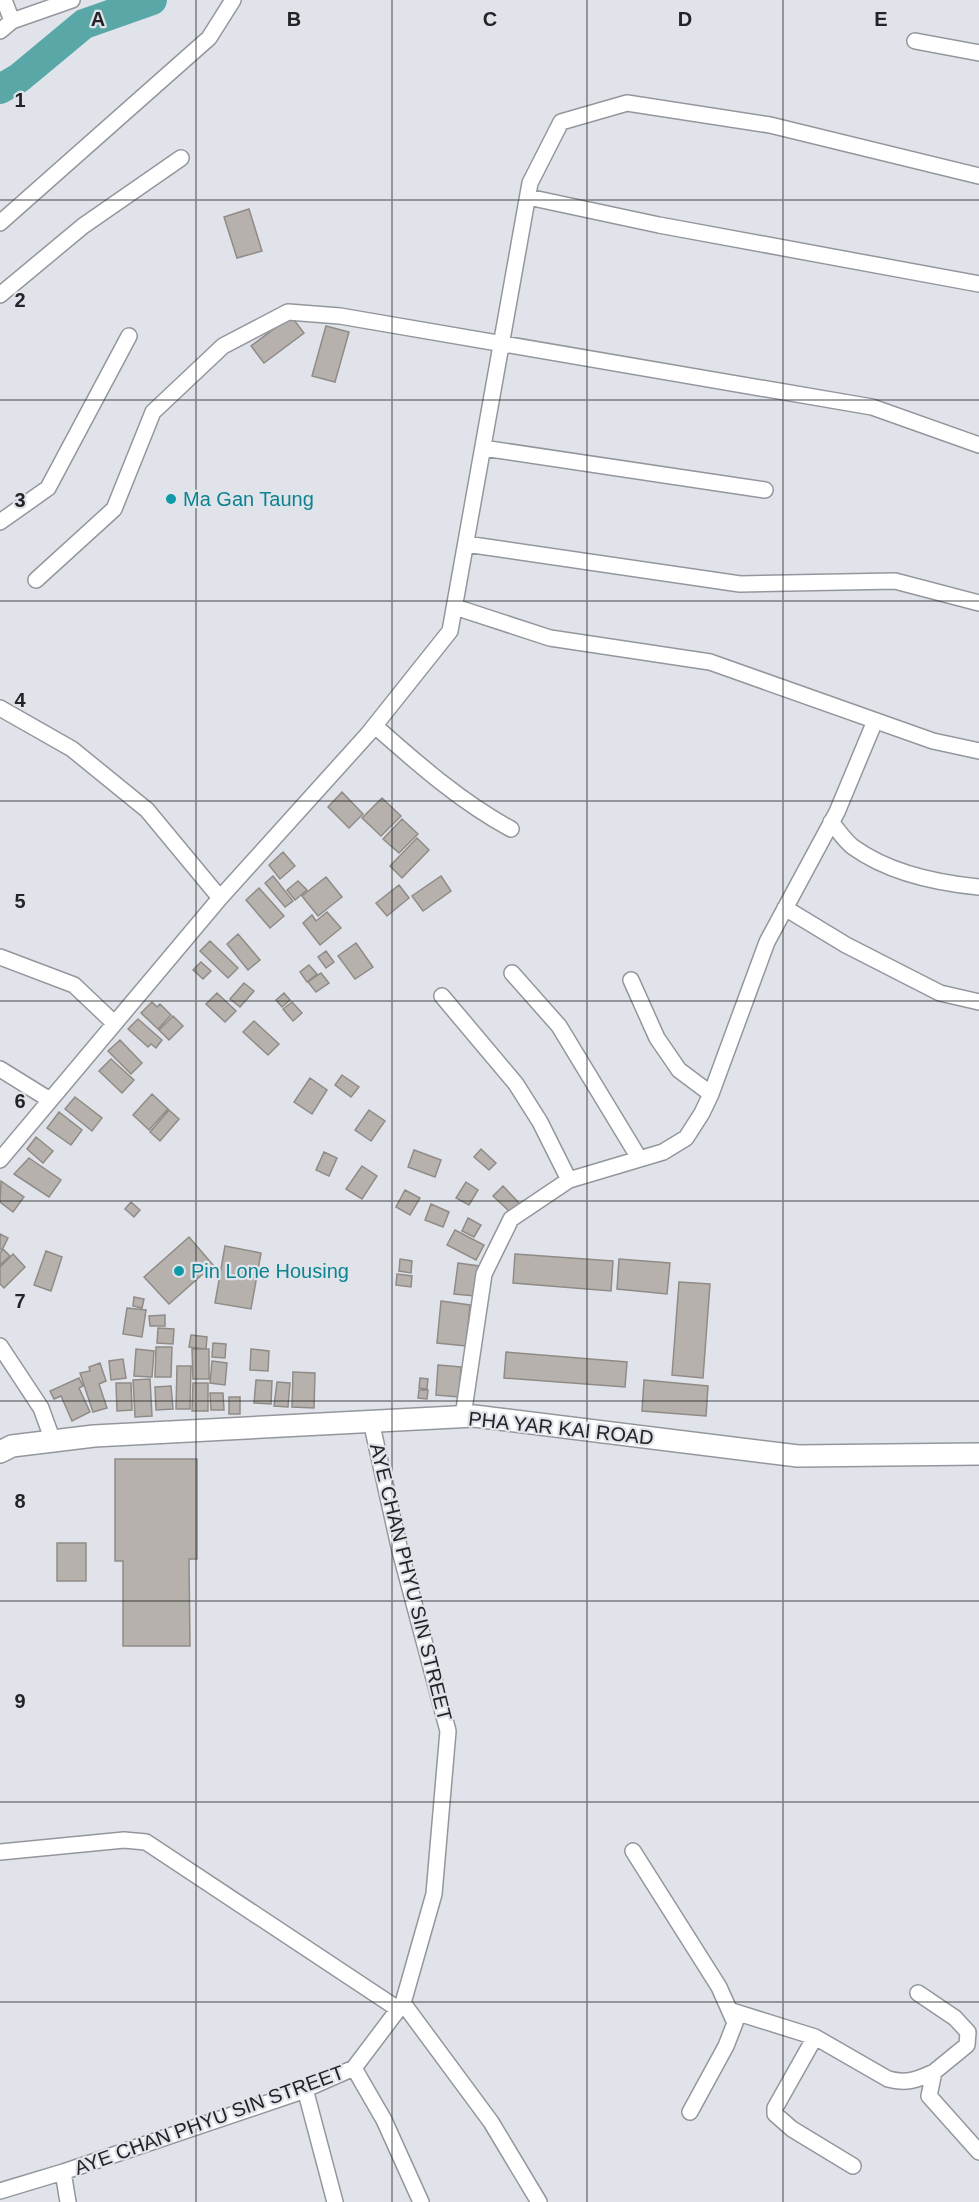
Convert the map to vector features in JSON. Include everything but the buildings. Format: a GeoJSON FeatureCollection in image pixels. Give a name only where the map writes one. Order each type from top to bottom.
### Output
{"type":"FeatureCollection","features":[{"type":"Feature","properties":{"kind":"street"},"geometry":{"type":"LineString","coordinates":[[4,0],[6,26],[72,0]]}},
{"type":"Feature","properties":{"kind":"street"},"geometry":{"type":"LineString","coordinates":[[0,223],[209,38],[233,0]]}},
{"type":"Feature","properties":{"kind":"street"},"geometry":{"type":"LineString","coordinates":[[915,42],[979,54]]}},
{"type":"Feature","properties":{"kind":"street"},"geometry":{"type":"LineString","coordinates":[[0,1160],[220,898],[375,726],[450,631],[530,183],[561,122],[627,103],[770,125],[979,176]]}},
{"type":"Feature","properties":{"kind":"street"},"geometry":{"type":"LineString","coordinates":[[0,295],[83,226],[181,158]]}},
{"type":"Feature","properties":{"kind":"street"},"geometry":{"type":"LineString","coordinates":[[528,197],[814,255],[966,279],[979,284]]}},
{"type":"Feature","properties":{"kind":"street"},"geometry":{"type":"LineString","coordinates":[[36,580],[114,509],[153,412],[223,346],[288,312],[340,316],[872,407],[979,445]]}},
{"type":"Feature","properties":{"kind":"street"},"geometry":{"type":"LineString","coordinates":[[0,522],[48,488],[129,336]]}},
{"type":"Feature","properties":{"kind":"street"},"geometry":{"type":"LineString","coordinates":[[483,448],[765,490]]}},
{"type":"Feature","properties":{"kind":"street"},"geometry":{"type":"LineString","coordinates":[[466,544],[740,584],[895,581],[979,603]]}},
{"type":"Feature","properties":{"kind":"street"},"geometry":{"type":"LineString","coordinates":[[455,607],[550,638],[710,662],[933,741],[979,751]]}},
{"type":"Feature","properties":{"kind":"street"},"geometry":{"type":"LineString","coordinates":[[0,708],[72,749],[147,810],[220,898]]}},
{"type":"Feature","properties":{"kind":"street"},"geometry":{"type":"LineString","coordinates":[[463,1416],[484,1274],[496,1246],[512,1219],[569,1180],[663,1152],[686,1138],[711,1094],[767,942],[831,822],[875,721]]}},
{"type":"Feature","properties":{"kind":"street"},"geometry":{"type":"LineString","coordinates":[[375,726],[427,771],[491,818],[511,829]]}},
{"type":"Feature","properties":{"kind":"street"},"geometry":{"type":"LineString","coordinates":[[831,822],[853,847],[891,866],[930,880],[979,887]]}},
{"type":"Feature","properties":{"kind":"street"},"geometry":{"type":"LineString","coordinates":[[785,908],[846,945],[940,993],[979,1002]]}},
{"type":"Feature","properties":{"kind":"street"},"geometry":{"type":"LineString","coordinates":[[0,957],[74,985],[114,1023]]}},
{"type":"Feature","properties":{"kind":"street"},"geometry":{"type":"LineString","coordinates":[[512,973],[559,1026],[639,1158]]}},
{"type":"Feature","properties":{"kind":"street"},"geometry":{"type":"LineString","coordinates":[[631,980],[657,1038],[680,1070],[711,1094]]}},
{"type":"Feature","properties":{"kind":"street"},"geometry":{"type":"LineString","coordinates":[[442,996],[516,1084],[540,1122],[569,1180]]}},
{"type":"Feature","properties":{"kind":"street"},"geometry":{"type":"LineString","coordinates":[[0,1069],[50,1100]]}},
{"type":"Feature","properties":{"kind":"street"},"geometry":{"type":"LineString","coordinates":[[0,1346],[41,1408],[52,1441]]}},
{"type":"Feature","properties":{"kind":"street","name":"PHA YAR KAI ROAD"},"geometry":{"type":"LineString","coordinates":[[0,1452],[12,1446],[94,1436],[463,1416],[798,1456],[979,1454]]}},
{"type":"Feature","properties":{"kind":"street","name":"AYE CHAN PHYU SIN STREET"},"geometry":{"type":"LineString","coordinates":[[1,2194],[305,2089],[354,2068],[400,2006],[434,1894],[448,1731],[400,1551],[371,1421]]}},
{"type":"Feature","properties":{"kind":"street"},"geometry":{"type":"LineString","coordinates":[[0,1852],[124,1840],[146,1842],[400,2006],[491,2122],[539,2202]]}},
{"type":"Feature","properties":{"kind":"street"},"geometry":{"type":"LineString","coordinates":[[633,1851],[732,2011],[735,2023],[726,2046],[690,2112]]}},
{"type":"Feature","properties":{"kind":"street"},"geometry":{"type":"LineString","coordinates":[[732,2011],[815,2037],[888,2079],[902,2082],[916,2080],[934,2072],[967,2045],[968,2032],[954,2018],[918,1993]]}},
{"type":"Feature","properties":{"kind":"street"},"geometry":{"type":"LineString","coordinates":[[815,2037],[775,2108],[775,2114],[792,2129],[853,2166]]}},
{"type":"Feature","properties":{"kind":"street"},"geometry":{"type":"LineString","coordinates":[[354,2068],[384,2120],[421,2202]]}},
{"type":"Feature","properties":{"kind":"street"},"geometry":{"type":"LineString","coordinates":[[934,2072],[929,2096],[979,2152]]}},
{"type":"Feature","properties":{"kind":"street"},"geometry":{"type":"LineString","coordinates":[[305,2089],[335,2202]]}},
{"type":"Feature","properties":{"kind":"street"},"geometry":{"type":"LineString","coordinates":[[63,2172],[68,2202]]}},
{"type":"Feature","properties":{"kind":"waterway"},"geometry":{"type":"LineString","coordinates":[[0,89],[19,78],[84,24],[152,0]]}},
{"type":"Feature","properties":{"kind":"place","name":"Ma Gan Taung"},"geometry":{"type":"Point","coordinates":[171,499]}},
{"type":"Feature","properties":{"kind":"place","name":"Pin Lone Housing"},"geometry":{"type":"Point","coordinates":[179,1271]}}]}
